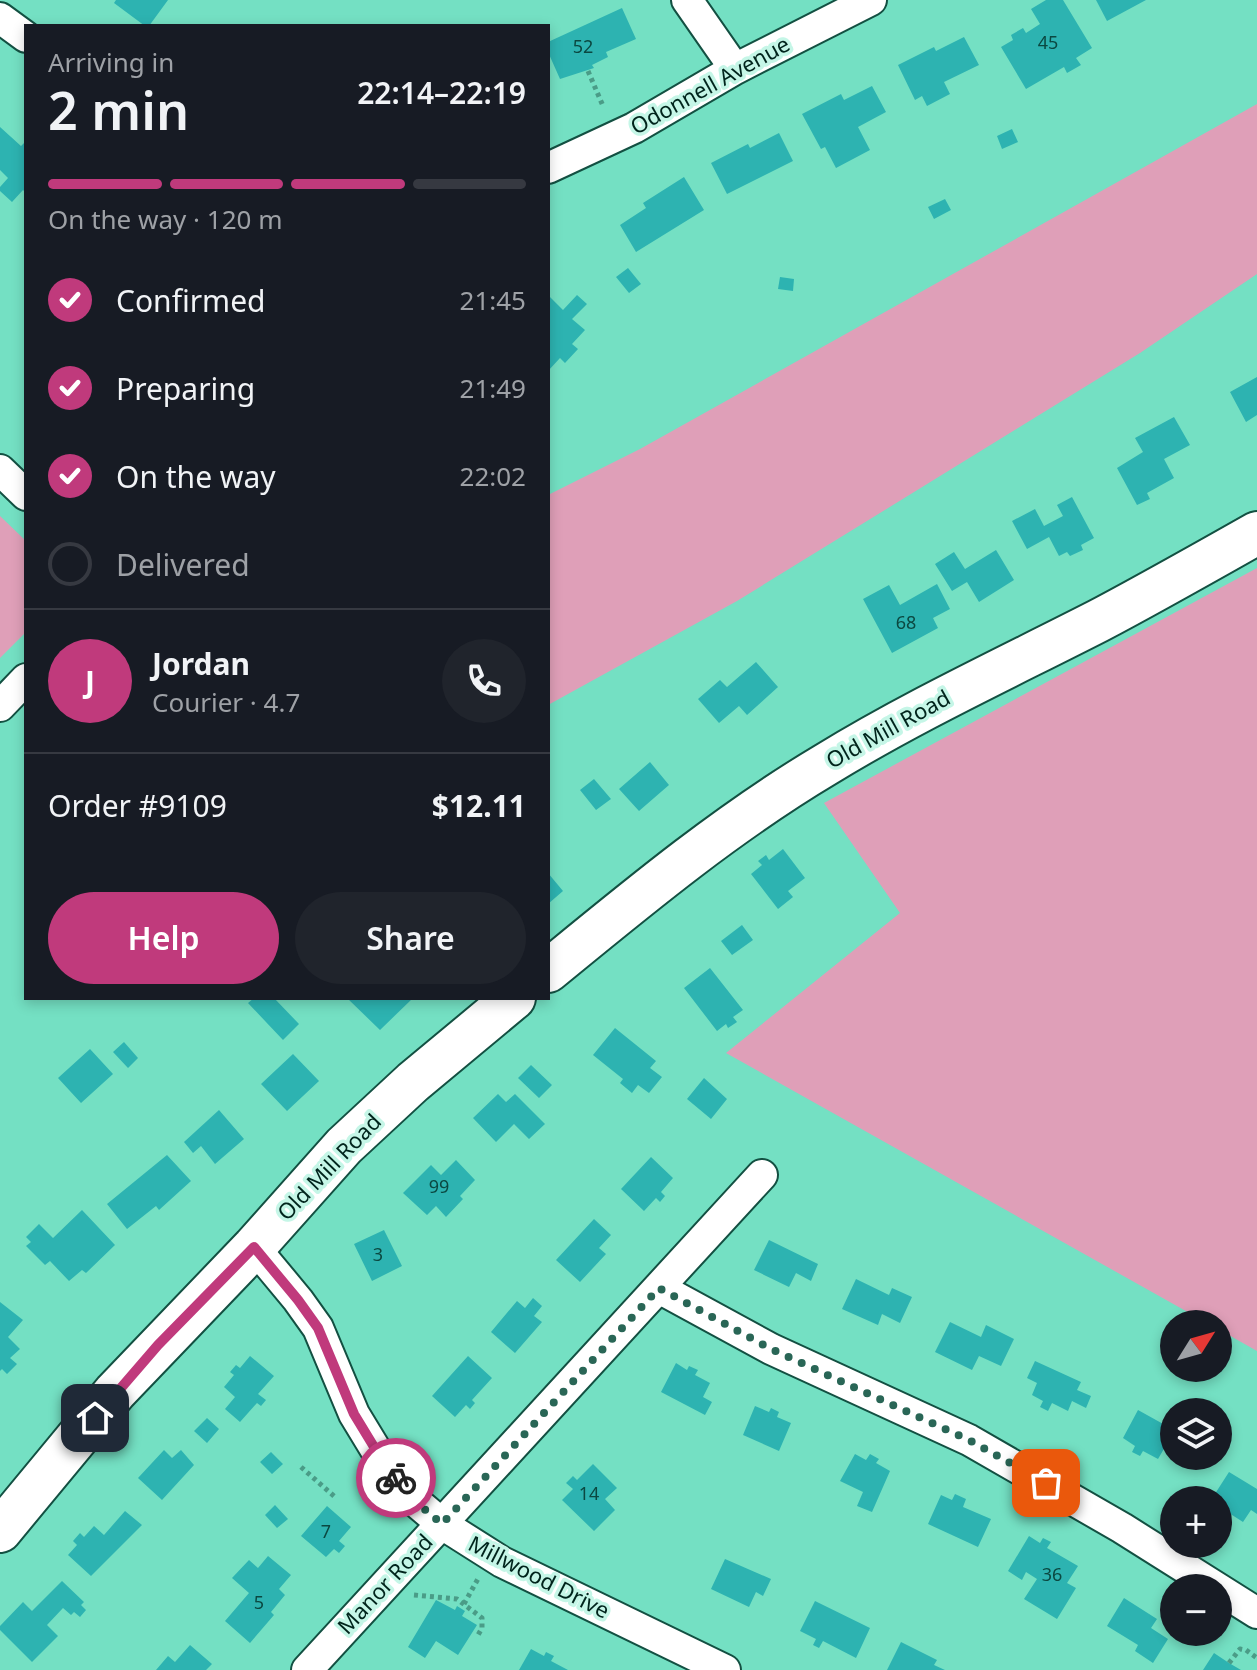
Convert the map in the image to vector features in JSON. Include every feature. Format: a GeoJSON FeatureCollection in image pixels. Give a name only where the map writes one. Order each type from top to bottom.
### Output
{"type":"FeatureCollection","features":[{"type":"Feature","properties":{"kind":"main road","name":"Old Mill Road"},"geometry":{"type":"LineString","coordinates":[[550,969],[699,851],[773,797],[823,766],[925,707],[1097,621],[1257,533]]}},
{"type":"Feature","properties":{"kind":"main road","name":"Old Mill Road"},"geometry":{"type":"LineString","coordinates":[[0,1531],[115,1392],[254,1247],[344,1146],[413,1082],[512,1000]]}},
{"type":"Feature","properties":{"kind":"street"},"geometry":{"type":"LineString","coordinates":[[687,0],[735,69]]}},
{"type":"Feature","properties":{"kind":"street","name":"Odonnell Avenue"},"geometry":{"type":"LineString","coordinates":[[550,167],[634,128],[735,69],[871,0]]}},
{"type":"Feature","properties":{"kind":"street"},"geometry":{"type":"LineString","coordinates":[[0,18],[24,36]]}},
{"type":"Feature","properties":{"kind":"street"},"geometry":{"type":"LineString","coordinates":[[0,470],[24,493]]}},
{"type":"Feature","properties":{"kind":"street"},"geometry":{"type":"LineString","coordinates":[[0,706],[24,681]]}},
{"type":"Feature","properties":{"kind":"street","name":"Manor Road"},"geometry":{"type":"LineString","coordinates":[[307,1670],[762,1175]]}},
{"type":"Feature","properties":{"kind":"street","name":"Millwood Drive"},"geometry":{"type":"LineString","coordinates":[[254,1247],[318,1328],[354,1414],[385,1465],[415,1501],[442,1524],[502,1562],[725,1670]]}},
{"type":"Feature","properties":{"kind":"street"},"geometry":{"type":"LineString","coordinates":[[659,1288],[771,1349],[969,1440],[1122,1528],[1257,1613]]}},
{"type":"Feature","properties":{"kind":"path"},"geometry":{"type":"LineString","coordinates":[[588,71],[603,106]]}},
{"type":"Feature","properties":{"kind":"path"},"geometry":{"type":"LineString","coordinates":[[301,1467],[335,1497]]}},
{"type":"Feature","properties":{"kind":"path"},"geometry":{"type":"LineString","coordinates":[[407,1595],[457,1599],[482,1618],[478,1635]]}},
{"type":"Feature","properties":{"kind":"path"},"geometry":{"type":"LineString","coordinates":[[1229,1663],[1240,1649],[1257,1658]]}},
{"type":"Feature","properties":{"kind":"shaded area"},"geometry":{"type":"Polygon","coordinates":[[[1257,104],[1257,274],[1140,353],[737,601],[550,704],[550,494],[640,449],[1257,104]]]}},
{"type":"Feature","properties":{"kind":"shaded area"},"geometry":{"type":"Polygon","coordinates":[[[0,516],[24,539],[24,634],[0,658],[0,516]]]}},
{"type":"Feature","properties":{"kind":"shaded area"},"geometry":{"type":"Polygon","coordinates":[[[1257,568],[1257,1351],[1232,1337],[1232,1310],[1184,1310],[726,1053],[900,913],[824,803],[1257,568]]]}},
{"type":"Feature","properties":{"kind":"building"},"geometry":{"type":"Polygon","coordinates":[[[116,0],[168,0],[150,24],[142,24],[114,3],[116,0]]]}},
{"type":"Feature","properties":{"kind":"building"},"geometry":{"type":"Polygon","coordinates":[[[1046,0],[1063,0],[1092,48],[1076,58],[1081,65],[1067,73],[1064,67],[1026,89],[1001,47],[1013,40],[1011,35],[1023,28],[1026,33],[1040,24],[1031,9],[1046,0]]]}},
{"type":"Feature","properties":{"kind":"building"},"geometry":{"type":"Polygon","coordinates":[[[1096,0],[1146,0],[1107,21],[1096,0]]]}},
{"type":"Feature","properties":{"kind":"building"},"geometry":{"type":"Polygon","coordinates":[[[622,8],[636,39],[606,52],[608,57],[592,65],[594,68],[560,79],[550,56],[550,41],[622,8]]]}},
{"type":"Feature","properties":{"kind":"building"},"geometry":{"type":"Polygon","coordinates":[[[964,37],[979,65],[944,82],[950,94],[927,106],[922,96],[915,100],[898,65],[934,47],[936,51],[964,37]]]}},
{"type":"Feature","properties":{"kind":"building"},"geometry":{"type":"Polygon","coordinates":[[[872,86],[886,112],[858,127],[870,150],[836,168],[825,147],[821,149],[802,114],[841,94],[844,100],[872,86]]]}},
{"type":"Feature","properties":{"kind":"building"},"geometry":{"type":"Polygon","coordinates":[[[0,127],[21,146],[24,143],[24,191],[12,202],[0,191],[8,178],[0,170],[0,127]]]}},
{"type":"Feature","properties":{"kind":"building"},"geometry":{"type":"Polygon","coordinates":[[[1012,129],[1018,142],[1002,149],[997,136],[1012,129]]]}},
{"type":"Feature","properties":{"kind":"building"},"geometry":{"type":"Polygon","coordinates":[[[779,133],[793,161],[727,194],[711,163],[748,144],[750,148],[779,133]]]}},
{"type":"Feature","properties":{"kind":"building"},"geometry":{"type":"Polygon","coordinates":[[[684,177],[704,210],[636,252],[620,225],[646,208],[643,203],[684,177]]]}},
{"type":"Feature","properties":{"kind":"building"},"geometry":{"type":"Polygon","coordinates":[[[945,199],[951,210],[934,219],[928,207],[945,199]]]}},
{"type":"Feature","properties":{"kind":"building"},"geometry":{"type":"Polygon","coordinates":[[[628,268],[641,284],[629,293],[616,277],[628,268]]]}},
{"type":"Feature","properties":{"kind":"building"},"geometry":{"type":"Polygon","coordinates":[[[780,277],[794,279],[793,291],[778,289],[780,277]]]}},
{"type":"Feature","properties":{"kind":"building"},"geometry":{"type":"Polygon","coordinates":[[[577,295],[587,304],[572,319],[585,330],[572,344],[578,349],[565,363],[560,358],[550,369],[550,297],[563,310],[577,295]]]}},
{"type":"Feature","properties":{"kind":"building"},"geometry":{"type":"Polygon","coordinates":[[[1257,377],[1257,415],[1246,422],[1230,392],[1257,377]]]}},
{"type":"Feature","properties":{"kind":"building"},"geometry":{"type":"Polygon","coordinates":[[[1174,417],[1190,445],[1164,459],[1174,478],[1147,493],[1150,499],[1137,505],[1117,468],[1143,452],[1135,438],[1174,417]]]}},
{"type":"Feature","properties":{"kind":"building"},"geometry":{"type":"Polygon","coordinates":[[[1072,497],[1094,538],[1081,545],[1083,550],[1070,556],[1067,552],[1059,556],[1049,537],[1027,549],[1012,521],[1035,509],[1044,526],[1063,516],[1057,505],[1072,497]]]}},
{"type":"Feature","properties":{"kind":"building"},"geometry":{"type":"Polygon","coordinates":[[[996,550],[1014,580],[979,602],[967,582],[952,591],[935,564],[954,552],[965,569],[996,550]]]}},
{"type":"Feature","properties":{"kind":"building"},"geometry":{"type":"Polygon","coordinates":[[[937,584],[950,609],[933,618],[938,628],[892,653],[863,599],[889,585],[900,605],[937,584]]]}},
{"type":"Feature","properties":{"kind":"building"},"geometry":{"type":"Polygon","coordinates":[[[756,662],[778,687],[747,715],[739,706],[719,723],[698,699],[720,680],[727,687],[756,662]]]}},
{"type":"Feature","properties":{"kind":"building"},"geometry":{"type":"Polygon","coordinates":[[[650,762],[669,785],[639,811],[619,789],[650,762]]]}},
{"type":"Feature","properties":{"kind":"building"},"geometry":{"type":"Polygon","coordinates":[[[594,779],[611,799],[596,810],[580,790],[594,779]]]}},
{"type":"Feature","properties":{"kind":"building"},"geometry":{"type":"Polygon","coordinates":[[[783,849],[805,878],[788,891],[793,897],[778,909],[751,874],[762,865],[758,861],[766,855],[769,860],[783,849]]]}},
{"type":"Feature","properties":{"kind":"building"},"geometry":{"type":"Polygon","coordinates":[[[550,875],[563,891],[550,902],[550,875]]]}},
{"type":"Feature","properties":{"kind":"building"},"geometry":{"type":"Polygon","coordinates":[[[742,925],[753,940],[732,955],[721,941],[742,925]]]}},
{"type":"Feature","properties":{"kind":"building"},"geometry":{"type":"Polygon","coordinates":[[[710,968],[743,1010],[733,1017],[737,1022],[728,1028],[726,1024],[717,1031],[684,988],[710,968]]]}},
{"type":"Feature","properties":{"kind":"building"},"geometry":{"type":"Polygon","coordinates":[[[252,1000],[276,1000],[299,1024],[283,1040],[248,1003],[252,1000]]]}},
{"type":"Feature","properties":{"kind":"building"},"geometry":{"type":"Polygon","coordinates":[[[349,1000],[411,1000],[380,1030],[349,1000]]]}},
{"type":"Feature","properties":{"kind":"building"},"geometry":{"type":"Polygon","coordinates":[[[615,1028],[656,1061],[650,1068],[662,1077],[649,1093],[638,1085],[632,1093],[620,1083],[623,1079],[593,1055],[615,1028]]]}},
{"type":"Feature","properties":{"kind":"building"},"geometry":{"type":"Polygon","coordinates":[[[124,1042],[138,1058],[128,1068],[113,1052],[124,1042]]]}},
{"type":"Feature","properties":{"kind":"building"},"geometry":{"type":"Polygon","coordinates":[[[90,1049],[113,1074],[81,1103],[58,1078],[90,1049]]]}},
{"type":"Feature","properties":{"kind":"building"},"geometry":{"type":"Polygon","coordinates":[[[293,1054],[319,1081],[287,1111],[261,1084],[293,1054]]]}},
{"type":"Feature","properties":{"kind":"building"},"geometry":{"type":"Polygon","coordinates":[[[531,1065],[552,1085],[539,1098],[518,1078],[531,1065]]]}},
{"type":"Feature","properties":{"kind":"building"},"geometry":{"type":"Polygon","coordinates":[[[704,1078],[727,1099],[711,1119],[687,1099],[704,1078]]]}},
{"type":"Feature","properties":{"kind":"building"},"geometry":{"type":"Polygon","coordinates":[[[498,1094],[506,1102],[515,1094],[545,1124],[529,1139],[514,1124],[496,1142],[473,1118],[498,1094]]]}},
{"type":"Feature","properties":{"kind":"building"},"geometry":{"type":"Polygon","coordinates":[[[219,1110],[244,1139],[215,1164],[201,1146],[193,1153],[184,1142],[219,1110]]]}},
{"type":"Feature","properties":{"kind":"building"},"geometry":{"type":"Polygon","coordinates":[[[167,1155],[191,1181],[159,1210],[156,1206],[127,1229],[107,1204],[167,1155]]]}},
{"type":"Feature","properties":{"kind":"building"},"geometry":{"type":"Polygon","coordinates":[[[651,1157],[673,1178],[661,1192],[665,1196],[660,1202],[656,1198],[644,1211],[621,1189],[651,1157]]]}},
{"type":"Feature","properties":{"kind":"building"},"geometry":{"type":"Polygon","coordinates":[[[456,1160],[475,1180],[446,1217],[436,1206],[427,1215],[403,1193],[431,1165],[441,1175],[456,1160]]]}},
{"type":"Feature","properties":{"kind":"building"},"geometry":{"type":"Polygon","coordinates":[[[82,1210],[115,1245],[86,1273],[82,1270],[69,1281],[50,1261],[45,1265],[26,1246],[31,1242],[26,1237],[39,1224],[53,1238],[82,1210]]]}},
{"type":"Feature","properties":{"kind":"building"},"geometry":{"type":"Polygon","coordinates":[[[594,1219],[611,1235],[599,1248],[606,1254],[580,1282],[556,1260],[594,1219]]]}},
{"type":"Feature","properties":{"kind":"building"},"geometry":{"type":"Polygon","coordinates":[[[384,1230],[402,1266],[372,1281],[354,1244],[384,1230]]]}},
{"type":"Feature","properties":{"kind":"building"},"geometry":{"type":"Polygon","coordinates":[[[769,1240],[818,1264],[811,1281],[796,1273],[789,1287],[754,1270],[769,1240]]]}},
{"type":"Feature","properties":{"kind":"building"},"geometry":{"type":"Polygon","coordinates":[[[856,1279],[889,1295],[892,1288],[912,1297],[900,1323],[882,1314],[878,1325],[842,1309],[856,1279]]]}},
{"type":"Feature","properties":{"kind":"building"},"geometry":{"type":"Polygon","coordinates":[[[533,1298],[542,1306],[534,1316],[542,1322],[515,1353],[491,1332],[517,1301],[525,1308],[533,1298]]]}},
{"type":"Feature","properties":{"kind":"building"},"geometry":{"type":"Polygon","coordinates":[[[0,1302],[23,1320],[8,1337],[20,1349],[10,1358],[17,1364],[7,1374],[2,1369],[0,1371],[0,1302]]]}},
{"type":"Feature","properties":{"kind":"building"},"geometry":{"type":"Polygon","coordinates":[[[950,1322],[981,1337],[986,1325],[1014,1339],[1001,1366],[979,1356],[972,1370],[935,1352],[950,1322]]]}},
{"type":"Feature","properties":{"kind":"building"},"geometry":{"type":"Polygon","coordinates":[[[250,1356],[274,1376],[258,1394],[266,1400],[261,1406],[257,1403],[240,1422],[225,1409],[235,1397],[224,1387],[234,1375],[230,1372],[236,1365],[240,1368],[250,1356]]]}},
{"type":"Feature","properties":{"kind":"building"},"geometry":{"type":"Polygon","coordinates":[[[468,1356],[492,1378],[472,1400],[475,1403],[470,1409],[466,1405],[455,1417],[432,1396],[468,1356]]]}},
{"type":"Feature","properties":{"kind":"building"},"geometry":{"type":"Polygon","coordinates":[[[1035,1361],[1081,1382],[1077,1390],[1091,1396],[1086,1408],[1072,1401],[1068,1411],[1052,1403],[1048,1411],[1040,1407],[1043,1401],[1032,1395],[1037,1383],[1027,1378],[1035,1361]]]}},
{"type":"Feature","properties":{"kind":"building"},"geometry":{"type":"Polygon","coordinates":[[[676,1363],[687,1370],[689,1366],[698,1370],[695,1375],[710,1383],[703,1397],[712,1402],[705,1415],[661,1392],[676,1363]]]}},
{"type":"Feature","properties":{"kind":"building"},"geometry":{"type":"Polygon","coordinates":[[[755,1406],[769,1412],[771,1408],[779,1412],[777,1417],[791,1423],[779,1451],[743,1435],[755,1406]]]}},
{"type":"Feature","properties":{"kind":"building"},"geometry":{"type":"Polygon","coordinates":[[[1138,1410],[1160,1422],[1160,1456],[1158,1459],[1143,1451],[1140,1456],[1132,1452],[1135,1446],[1123,1438],[1138,1410]]]}},
{"type":"Feature","properties":{"kind":"building"},"geometry":{"type":"Polygon","coordinates":[[[207,1418],[219,1429],[207,1443],[194,1431],[207,1418]]]}},
{"type":"Feature","properties":{"kind":"building"},"geometry":{"type":"Polygon","coordinates":[[[164,1450],[172,1458],[181,1450],[194,1465],[162,1500],[138,1478],[164,1450]]]}},
{"type":"Feature","properties":{"kind":"building"},"geometry":{"type":"Polygon","coordinates":[[[271,1452],[283,1464],[272,1474],[260,1462],[271,1452]]]}},
{"type":"Feature","properties":{"kind":"building"},"geometry":{"type":"Polygon","coordinates":[[[855,1454],[866,1460],[870,1454],[879,1459],[876,1463],[890,1471],[872,1512],[857,1506],[863,1492],[840,1481],[855,1454]]]}},
{"type":"Feature","properties":{"kind":"building"},"geometry":{"type":"Polygon","coordinates":[[[593,1464],[617,1488],[605,1499],[615,1510],[594,1531],[562,1500],[573,1489],[566,1483],[573,1476],[577,1480],[593,1464]]]}},
{"type":"Feature","properties":{"kind":"building"},"geometry":{"type":"Polygon","coordinates":[[[1229,1472],[1257,1489],[1257,1514],[1251,1510],[1243,1522],[1232,1515],[1232,1486],[1220,1486],[1229,1472]]]}},
{"type":"Feature","properties":{"kind":"building"},"geometry":{"type":"Polygon","coordinates":[[[955,1494],[966,1499],[963,1507],[991,1519],[978,1547],[928,1524],[941,1495],[952,1500],[955,1494]]]}},
{"type":"Feature","properties":{"kind":"building"},"geometry":{"type":"Polygon","coordinates":[[[275,1505],[288,1519],[277,1528],[265,1515],[275,1505]]]}},
{"type":"Feature","properties":{"kind":"building"},"geometry":{"type":"Polygon","coordinates":[[[327,1506],[351,1527],[339,1541],[345,1546],[339,1553],[334,1549],[326,1557],[301,1536],[327,1506]]]}},
{"type":"Feature","properties":{"kind":"building"},"geometry":{"type":"Polygon","coordinates":[[[125,1511],[142,1525],[91,1576],[68,1555],[77,1545],[73,1541],[80,1533],[84,1537],[94,1526],[104,1535],[125,1511]]]}},
{"type":"Feature","properties":{"kind":"building"},"geometry":{"type":"Polygon","coordinates":[[[1029,1536],[1040,1543],[1043,1538],[1051,1542],[1047,1548],[1078,1566],[1067,1583],[1076,1588],[1057,1619],[1024,1599],[1037,1579],[1026,1572],[1022,1580],[1008,1571],[1029,1536]]]}},
{"type":"Feature","properties":{"kind":"building"},"geometry":{"type":"Polygon","coordinates":[[[268,1556],[291,1575],[279,1589],[285,1595],[271,1612],[274,1615],[250,1643],[225,1621],[249,1593],[232,1578],[249,1560],[258,1568],[268,1556]]]}},
{"type":"Feature","properties":{"kind":"building"},"geometry":{"type":"Polygon","coordinates":[[[725,1559],[771,1579],[763,1596],[756,1592],[749,1607],[711,1589],[725,1559]]]}},
{"type":"Feature","properties":{"kind":"building"},"geometry":{"type":"Polygon","coordinates":[[[62,1581],[84,1602],[81,1605],[86,1610],[80,1617],[74,1612],[71,1615],[63,1608],[47,1625],[58,1636],[32,1662],[0,1630],[0,1626],[23,1602],[32,1611],[62,1581]]]}},
{"type":"Feature","properties":{"kind":"building"},"geometry":{"type":"Polygon","coordinates":[[[1124,1598],[1157,1619],[1151,1628],[1160,1634],[1160,1646],[1164,1646],[1153,1663],[1135,1651],[1138,1645],[1107,1626],[1124,1598]]]}},
{"type":"Feature","properties":{"kind":"building"},"geometry":{"type":"Polygon","coordinates":[[[436,1600],[455,1610],[457,1606],[465,1611],[462,1616],[477,1625],[458,1655],[436,1641],[425,1658],[408,1647],[436,1600]]]}},
{"type":"Feature","properties":{"kind":"building"},"geometry":{"type":"Polygon","coordinates":[[[815,1601],[870,1628],[856,1658],[823,1641],[819,1648],[813,1645],[816,1639],[800,1631],[815,1601]]]}},
{"type":"Feature","properties":{"kind":"building"},"geometry":{"type":"Polygon","coordinates":[[[901,1642],[937,1660],[934,1665],[945,1670],[887,1670],[901,1642]]]}},
{"type":"Feature","properties":{"kind":"building"},"geometry":{"type":"Polygon","coordinates":[[[190,1645],[212,1664],[206,1670],[156,1670],[168,1656],[175,1662],[190,1645]]]}},
{"type":"Feature","properties":{"kind":"building"},"geometry":{"type":"Polygon","coordinates":[[[531,1649],[544,1656],[546,1652],[554,1656],[551,1661],[568,1670],[519,1670],[531,1649]]]}},
{"type":"Feature","properties":{"kind":"building"},"geometry":{"type":"Polygon","coordinates":[[[1214,1653],[1229,1663],[1241,1670],[1203,1670],[1214,1653]]]}},
{"type":"Feature","properties":{"kind":"way so far"},"geometry":{"type":"LineString","coordinates":[[396,1478],[415,1501],[442,1524],[659,1288],[771,1349],[969,1440],[1046,1483]]}},
{"type":"Feature","properties":{"kind":"route"},"geometry":{"type":"LineString","coordinates":[[95,1418],[158,1345],[254,1247],[318,1328],[354,1414],[396,1478]]}}]}
